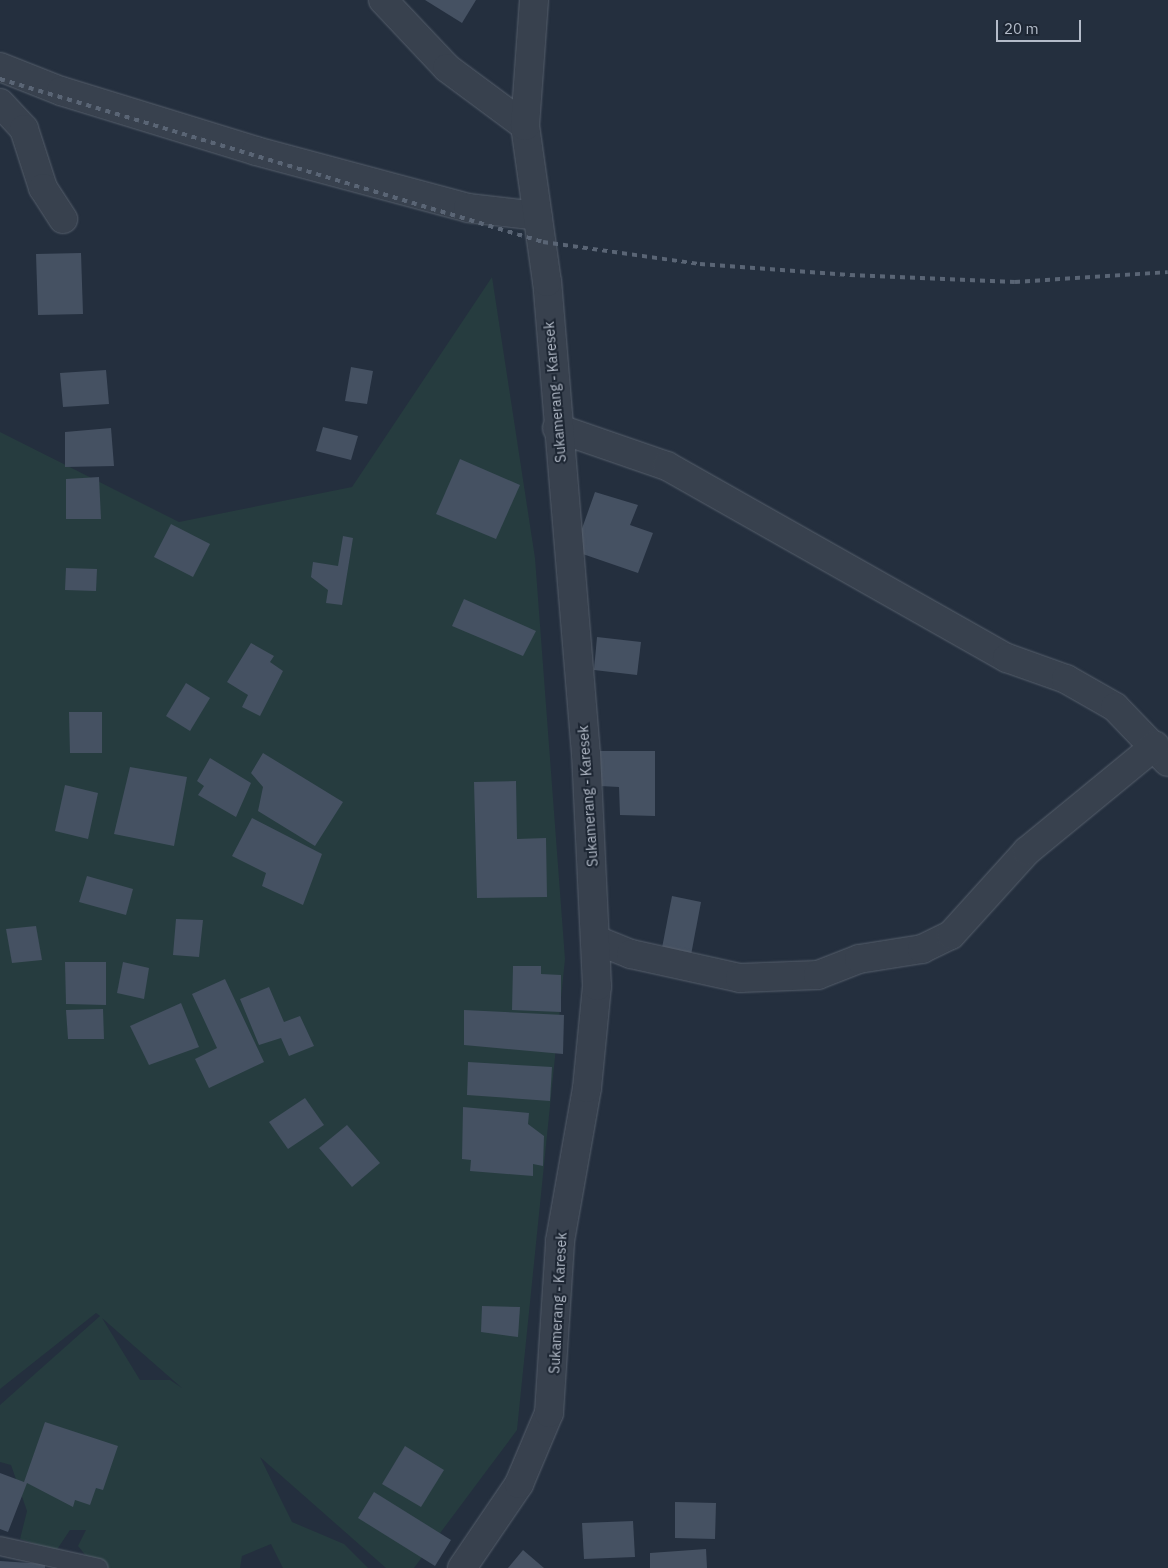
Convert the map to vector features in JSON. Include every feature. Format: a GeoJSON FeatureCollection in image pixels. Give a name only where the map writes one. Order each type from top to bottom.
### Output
{"type":"FeatureCollection","features":[{"type":"Feature","properties":{"kind":"street"},"geometry":{"type":"LineString","coordinates":[[383,0],[447,68],[524,126]]}},
{"type":"Feature","properties":{"kind":"street","name":"Sukamerang - Karesek"},"geometry":{"type":"LineString","coordinates":[[462,1568],[519,1484],[549,1413],[560,1240],[592,1051],[596,940],[587,772],[538,216],[524,126],[534,0]]}},
{"type":"Feature","properties":{"kind":"street"},"geometry":{"type":"LineString","coordinates":[[0,67],[61,91],[256,151],[468,208],[538,216]]}},
{"type":"Feature","properties":{"kind":"street"},"geometry":{"type":"LineString","coordinates":[[0,103],[24,129],[44,188],[63,218]]}},
{"type":"Feature","properties":{"kind":"street"},"geometry":{"type":"LineString","coordinates":[[557,428],[668,466],[1008,658],[1066,679],[1107,702],[1161,754],[1027,851],[951,935],[922,949],[859,960],[818,975],[740,978],[631,954],[596,940]]}},
{"type":"Feature","properties":{"kind":"lane"},"geometry":{"type":"LineString","coordinates":[[0,1546],[99,1568]]}},
{"type":"Feature","properties":{"kind":"green space"},"geometry":{"type":"Polygon","coordinates":[[[492,277],[535,558],[565,959],[517,1430],[414,1568],[386,1568],[260,1457],[292,1522],[344,1544],[368,1568],[283,1568],[271,1544],[242,1556],[240,1568],[96,1568],[78,1546],[86,1530],[70,1530],[56,1551],[20,1539],[27,1511],[11,1465],[0,1462],[0,1405],[100,1316],[96,1313],[0,1389],[0,432],[179,522],[352,487],[492,277]],[[102,1318],[140,1380],[170,1380],[182,1388],[102,1318]]]}},
{"type":"Feature","properties":{"kind":"building"},"geometry":{"type":"Polygon","coordinates":[[[425,0],[476,0],[462,23],[425,0]]]}},
{"type":"Feature","properties":{"kind":"building"},"geometry":{"type":"Polygon","coordinates":[[[81,253],[83,314],[38,315],[36,254],[81,253]]]}},
{"type":"Feature","properties":{"kind":"building"},"geometry":{"type":"Polygon","coordinates":[[[351,367],[373,371],[367,404],[345,401],[351,367]]]}},
{"type":"Feature","properties":{"kind":"building"},"geometry":{"type":"Polygon","coordinates":[[[106,370],[109,404],[63,407],[60,373],[106,370]]]}},
{"type":"Feature","properties":{"kind":"building"},"geometry":{"type":"Polygon","coordinates":[[[323,427],[358,436],[351,460],[316,451],[323,427]]]}},
{"type":"Feature","properties":{"kind":"building"},"geometry":{"type":"Polygon","coordinates":[[[111,428],[114,466],[65,467],[65,432],[111,428]]]}},
{"type":"Feature","properties":{"kind":"building"},"geometry":{"type":"Polygon","coordinates":[[[460,459],[520,485],[496,539],[436,514],[460,459]]]}},
{"type":"Feature","properties":{"kind":"building"},"geometry":{"type":"Polygon","coordinates":[[[99,477],[101,519],[66,519],[66,479],[99,477]]]}},
{"type":"Feature","properties":{"kind":"building"},"geometry":{"type":"Polygon","coordinates":[[[595,492],[638,505],[630,525],[653,533],[638,573],[574,551],[595,492]]]}},
{"type":"Feature","properties":{"kind":"building"},"geometry":{"type":"Polygon","coordinates":[[[171,524],[210,544],[193,577],[154,557],[171,524]]]}},
{"type":"Feature","properties":{"kind":"building"},"geometry":{"type":"Polygon","coordinates":[[[343,536],[353,538],[342,605],[326,603],[328,590],[311,577],[313,562],[338,566],[343,536]]]}},
{"type":"Feature","properties":{"kind":"building"},"geometry":{"type":"Polygon","coordinates":[[[66,568],[97,569],[96,591],[65,590],[66,568]]]}},
{"type":"Feature","properties":{"kind":"building"},"geometry":{"type":"Polygon","coordinates":[[[464,599],[536,631],[523,656],[452,626],[464,599]]]}},
{"type":"Feature","properties":{"kind":"building"},"geometry":{"type":"Polygon","coordinates":[[[597,637],[641,642],[637,675],[594,670],[597,637]]]}},
{"type":"Feature","properties":{"kind":"building"},"geometry":{"type":"Polygon","coordinates":[[[251,643],[274,656],[270,662],[283,671],[260,716],[242,707],[248,695],[227,682],[251,643]]]}},
{"type":"Feature","properties":{"kind":"building"},"geometry":{"type":"Polygon","coordinates":[[[186,683],[210,698],[190,731],[166,716],[186,683]]]}},
{"type":"Feature","properties":{"kind":"building"},"geometry":{"type":"Polygon","coordinates":[[[69,712],[102,712],[102,753],[70,753],[69,712]]]}},
{"type":"Feature","properties":{"kind":"building"},"geometry":{"type":"Polygon","coordinates":[[[599,751],[655,751],[655,816],[620,815],[619,787],[600,786],[599,751]]]}},
{"type":"Feature","properties":{"kind":"building"},"geometry":{"type":"Polygon","coordinates":[[[263,753],[343,802],[315,846],[258,811],[263,787],[251,773],[263,753]]]}},
{"type":"Feature","properties":{"kind":"building"},"geometry":{"type":"Polygon","coordinates":[[[210,758],[251,783],[236,817],[198,795],[204,786],[197,781],[210,758]]]}},
{"type":"Feature","properties":{"kind":"building"},"geometry":{"type":"Polygon","coordinates":[[[130,767],[187,777],[174,846],[114,834],[130,767]]]}},
{"type":"Feature","properties":{"kind":"building"},"geometry":{"type":"Polygon","coordinates":[[[516,781],[517,839],[546,838],[547,897],[477,898],[474,782],[516,781]]]}},
{"type":"Feature","properties":{"kind":"building"},"geometry":{"type":"Polygon","coordinates":[[[65,785],[98,793],[88,839],[55,831],[65,785]]]}},
{"type":"Feature","properties":{"kind":"building"},"geometry":{"type":"Polygon","coordinates":[[[252,818],[322,854],[303,905],[262,886],[266,873],[232,856],[252,818]]]}},
{"type":"Feature","properties":{"kind":"building"},"geometry":{"type":"Polygon","coordinates":[[[87,876],[133,889],[126,915],[79,902],[87,876]]]}},
{"type":"Feature","properties":{"kind":"building"},"geometry":{"type":"Polygon","coordinates":[[[672,896],[701,902],[691,955],[662,948],[672,896]]]}},
{"type":"Feature","properties":{"kind":"building"},"geometry":{"type":"Polygon","coordinates":[[[176,919],[203,920],[199,957],[173,955],[176,919]]]}},
{"type":"Feature","properties":{"kind":"building"},"geometry":{"type":"Polygon","coordinates":[[[36,926],[42,960],[12,963],[6,929],[36,926]]]}},
{"type":"Feature","properties":{"kind":"building"},"geometry":{"type":"Polygon","coordinates":[[[65,962],[106,962],[106,1005],[66,1004],[65,962]]]}},
{"type":"Feature","properties":{"kind":"building"},"geometry":{"type":"Polygon","coordinates":[[[123,962],[149,968],[144,999],[117,993],[123,962]]]}},
{"type":"Feature","properties":{"kind":"building"},"geometry":{"type":"Polygon","coordinates":[[[513,966],[541,966],[541,974],[561,975],[561,1012],[512,1010],[513,966]]]}},
{"type":"Feature","properties":{"kind":"building"},"geometry":{"type":"Polygon","coordinates":[[[225,979],[264,1062],[209,1088],[195,1059],[217,1048],[192,994],[225,979]]]}},
{"type":"Feature","properties":{"kind":"building"},"geometry":{"type":"Polygon","coordinates":[[[269,987],[284,1022],[300,1016],[314,1046],[289,1056],[281,1038],[259,1045],[240,999],[269,987]]]}},
{"type":"Feature","properties":{"kind":"building"},"geometry":{"type":"Polygon","coordinates":[[[181,1003],[199,1047],[149,1065],[130,1026],[181,1003]]]}},
{"type":"Feature","properties":{"kind":"building"},"geometry":{"type":"Polygon","coordinates":[[[103,1009],[104,1039],[68,1039],[66,1010],[103,1009]]]}},
{"type":"Feature","properties":{"kind":"building"},"geometry":{"type":"Polygon","coordinates":[[[464,1010],[564,1015],[563,1054],[464,1045],[464,1010]]]}},
{"type":"Feature","properties":{"kind":"building"},"geometry":{"type":"Polygon","coordinates":[[[468,1062],[552,1067],[550,1101],[467,1095],[468,1062]]]}},
{"type":"Feature","properties":{"kind":"building"},"geometry":{"type":"Polygon","coordinates":[[[305,1098],[324,1125],[288,1149],[269,1122],[305,1098]]]}},
{"type":"Feature","properties":{"kind":"building"},"geometry":{"type":"Polygon","coordinates":[[[463,1107],[529,1113],[528,1124],[544,1136],[543,1166],[533,1164],[533,1176],[470,1171],[471,1160],[462,1159],[463,1107]]]}},
{"type":"Feature","properties":{"kind":"building"},"geometry":{"type":"Polygon","coordinates":[[[347,1125],[380,1163],[352,1187],[319,1148],[347,1125]]]}},
{"type":"Feature","properties":{"kind":"building"},"geometry":{"type":"Polygon","coordinates":[[[482,1306],[520,1307],[518,1337],[481,1332],[482,1306]]]}},
{"type":"Feature","properties":{"kind":"building"},"geometry":{"type":"Polygon","coordinates":[[[45,1422],[118,1446],[103,1490],[96,1488],[90,1505],[75,1500],[73,1507],[27,1483],[8,1532],[0,1529],[0,1473],[24,1482],[45,1422]]]}},
{"type":"Feature","properties":{"kind":"building"},"geometry":{"type":"Polygon","coordinates":[[[405,1446],[444,1470],[421,1507],[382,1484],[405,1446]]]}},
{"type":"Feature","properties":{"kind":"building"},"geometry":{"type":"Polygon","coordinates":[[[374,1492],[451,1540],[435,1566],[358,1518],[374,1492]]]}},
{"type":"Feature","properties":{"kind":"building"},"geometry":{"type":"Polygon","coordinates":[[[675,1502],[716,1503],[715,1539],[675,1538],[675,1502]]]}},
{"type":"Feature","properties":{"kind":"building"},"geometry":{"type":"Polygon","coordinates":[[[633,1521],[635,1557],[584,1559],[582,1523],[633,1521]]]}},
{"type":"Feature","properties":{"kind":"building"},"geometry":{"type":"Polygon","coordinates":[[[706,1549],[707,1568],[650,1568],[650,1553],[706,1549]]]}},
{"type":"Feature","properties":{"kind":"building"},"geometry":{"type":"Polygon","coordinates":[[[523,1550],[544,1568],[508,1568],[523,1550]]]}},
{"type":"Feature","properties":{"kind":"building"},"geometry":{"type":"Polygon","coordinates":[[[0,1561],[45,1564],[45,1568],[0,1568],[0,1561]]]}},
{"type":"Feature","properties":{"kind":"railway"},"geometry":{"type":"LineString","coordinates":[[0,79],[543,242],[700,264],[850,275],[1015,282],[1168,272]]}}]}
